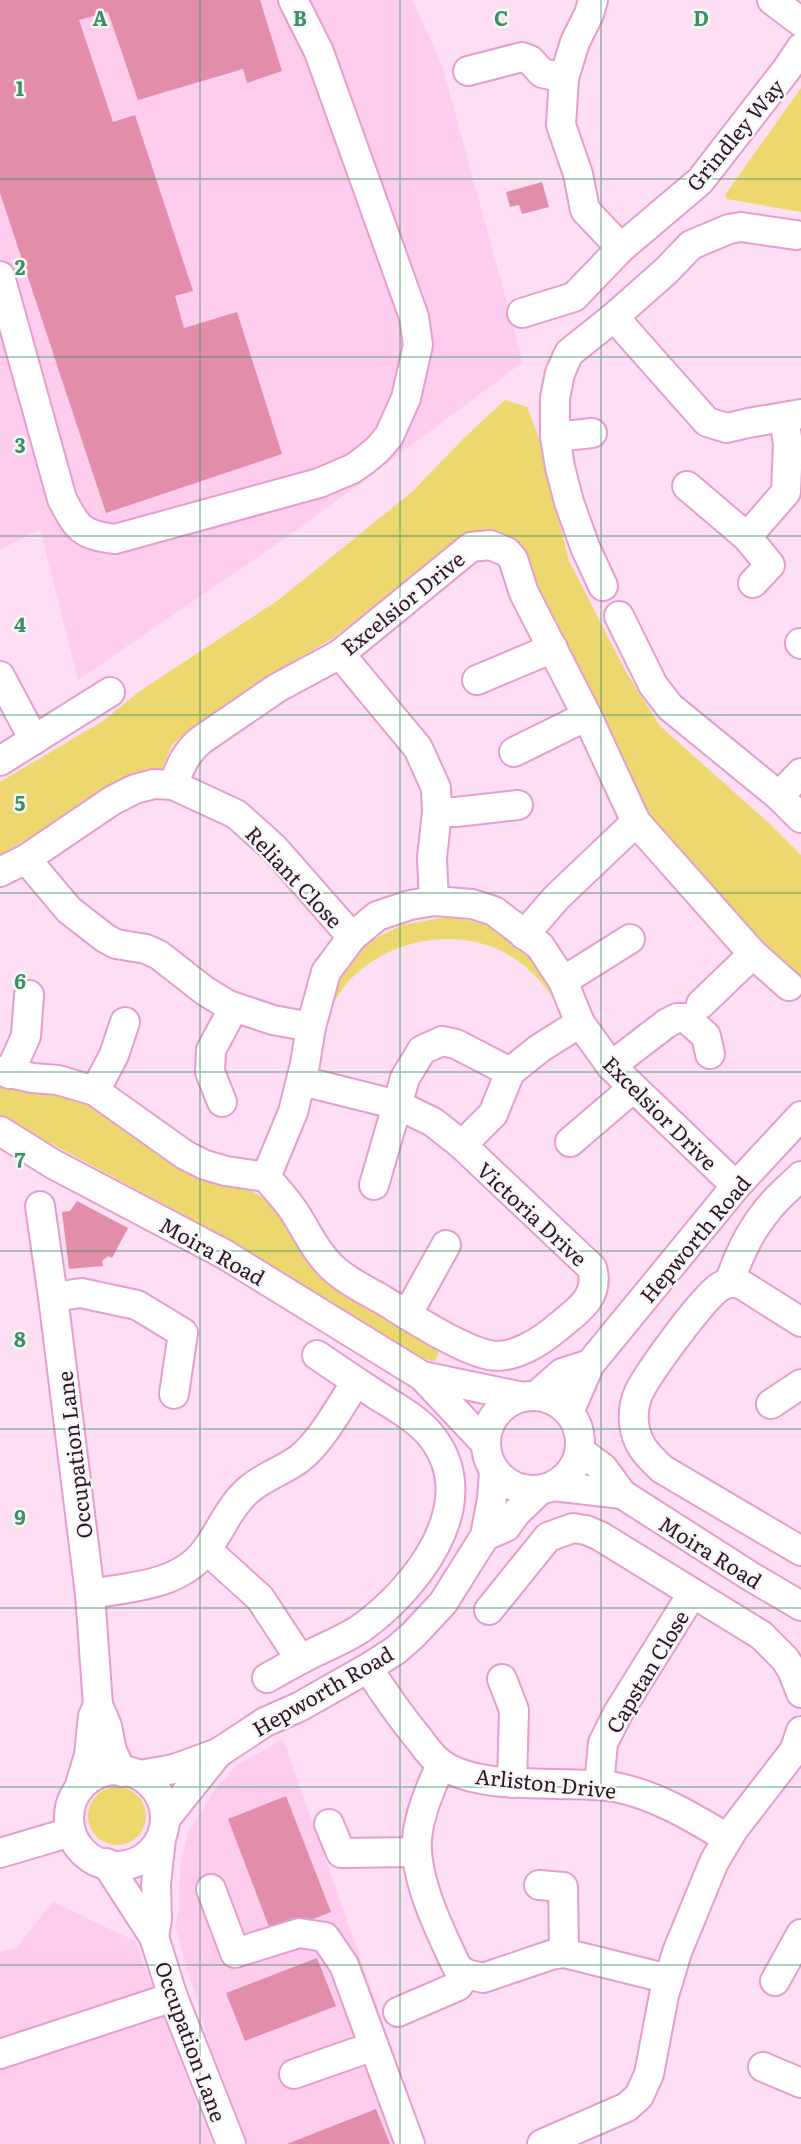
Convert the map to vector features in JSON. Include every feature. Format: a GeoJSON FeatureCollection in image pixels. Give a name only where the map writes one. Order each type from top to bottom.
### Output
{"type":"FeatureCollection","features":[{"type":"Feature","properties":{"kind":"street"},"geometry":{"type":"LineString","coordinates":[[0,276],[62,499],[78,525],[88,534],[115,539],[320,483],[352,469],[378,449],[389,436],[406,398],[418,345],[414,317],[319,52],[293,0]]}},
{"type":"Feature","properties":{"kind":"street"},"geometry":{"type":"LineString","coordinates":[[593,0],[589,14],[575,42],[564,78],[561,125],[578,174],[585,210],[621,248]]}},
{"type":"Feature","properties":{"kind":"street"},"geometry":{"type":"LineString","coordinates":[[772,0],[801,22]]}},
{"type":"Feature","properties":{"kind":"street","name":"Grindley Way"},"geometry":{"type":"LineString","coordinates":[[522,313],[574,297],[621,248],[700,181],[801,48]]}},
{"type":"Feature","properties":{"kind":"street"},"geometry":{"type":"LineString","coordinates":[[468,71],[522,57],[530,60],[542,73],[564,78]]}},
{"type":"Feature","properties":{"kind":"street"},"geometry":{"type":"LineString","coordinates":[[603,586],[585,547],[569,502],[555,436],[555,398],[560,373],[569,353],[666,271],[691,244],[729,229],[741,227],[796,234]]}},
{"type":"Feature","properties":{"kind":"street"},"geometry":{"type":"LineString","coordinates":[[614,317],[707,422],[727,429],[793,416],[788,444],[793,493],[747,537]]}},
{"type":"Feature","properties":{"kind":"street"},"geometry":{"type":"LineString","coordinates":[[555,436],[592,433]]}},
{"type":"Feature","properties":{"kind":"street"},"geometry":{"type":"LineString","coordinates":[[687,486],[747,537],[770,565],[753,583]]}},
{"type":"Feature","properties":{"kind":"street","name":"Excelsior Drive"},"geometry":{"type":"LineString","coordinates":[[173,785],[182,764],[192,748],[201,740],[269,693],[340,654],[471,547],[481,544],[500,548],[513,559],[524,593],[587,716],[636,822],[753,954],[789,986]]}},
{"type":"Feature","properties":{"kind":"street"},"geometry":{"type":"LineString","coordinates":[[619,616],[653,685],[670,707],[779,796],[801,818]]}},
{"type":"Feature","properties":{"kind":"street"},"geometry":{"type":"LineString","coordinates":[[477,680],[553,648]]}},
{"type":"Feature","properties":{"kind":"street"},"geometry":{"type":"LineString","coordinates":[[340,654],[418,748],[436,788],[438,812],[432,858],[434,901]]}},
{"type":"Feature","properties":{"kind":"street"},"geometry":{"type":"LineString","coordinates":[[0,676],[34,740]]}},
{"type":"Feature","properties":{"kind":"street"},"geometry":{"type":"LineString","coordinates":[[0,761],[110,692]]}},
{"type":"Feature","properties":{"kind":"street"},"geometry":{"type":"LineString","coordinates":[[513,752],[587,716]]}},
{"type":"Feature","properties":{"kind":"street"},"geometry":{"type":"LineString","coordinates":[[779,796],[801,773]]}},
{"type":"Feature","properties":{"kind":"street"},"geometry":{"type":"LineString","coordinates":[[0,872],[26,859],[113,800],[135,789],[154,784],[173,785]]}},
{"type":"Feature","properties":{"kind":"street","name":"Reliant Close"},"geometry":{"type":"LineString","coordinates":[[173,785],[236,814],[274,848],[351,937]]}},
{"type":"Feature","properties":{"kind":"street"},"geometry":{"type":"LineString","coordinates":[[438,812],[518,805]]}},
{"type":"Feature","properties":{"kind":"street"},"geometry":{"type":"LineString","coordinates":[[524,935],[557,897],[636,822]]}},
{"type":"Feature","properties":{"kind":"street"},"geometry":{"type":"LineString","coordinates":[[26,859],[69,910],[105,938],[116,944],[146,949],[159,955],[205,991],[234,1007],[273,1020],[311,1027]]}},
{"type":"Feature","properties":{"kind":"street","name":"Excelsior Drive"},"geometry":{"type":"LineString","coordinates":[[266,1177],[293,1112],[302,1081],[311,1027],[326,972],[351,937],[376,916],[410,905],[434,901],[472,904],[494,911],[540,946],[563,981],[580,1023],[611,1066],[736,1186]]}},
{"type":"Feature","properties":{"kind":"street"},"geometry":{"type":"LineString","coordinates":[[563,981],[630,939]]}},
{"type":"Feature","properties":{"kind":"street"},"geometry":{"type":"LineString","coordinates":[[700,1004],[753,954]]}},
{"type":"Feature","properties":{"kind":"street"},"geometry":{"type":"LineString","coordinates":[[28,995],[26,1036],[4,1072],[57,1080],[95,1091],[185,1155],[205,1166],[266,1177]]}},
{"type":"Feature","properties":{"kind":"street"},"geometry":{"type":"LineString","coordinates":[[222,1102],[210,1072],[211,1050],[234,1007]]}},
{"type":"Feature","properties":{"kind":"street"},"geometry":{"type":"LineString","coordinates":[[611,1066],[667,1023],[677,1018],[686,1018],[706,1036],[710,1054]]}},
{"type":"Feature","properties":{"kind":"street"},"geometry":{"type":"LineString","coordinates":[[95,1091],[114,1054],[125,1022]]}},
{"type":"Feature","properties":{"kind":"street"},"geometry":{"type":"LineString","coordinates":[[462,1145],[493,1114],[510,1072],[540,1048],[580,1023]]}},
{"type":"Feature","properties":{"kind":"street"},"geometry":{"type":"LineString","coordinates":[[374,1185],[405,1078],[422,1050],[442,1041],[456,1044],[510,1072]]}},
{"type":"Feature","properties":{"kind":"street","name":"Victoria Drive"},"geometry":{"type":"LineString","coordinates":[[266,1177],[297,1216],[310,1240],[327,1263],[344,1278],[463,1345],[490,1355],[522,1350],[542,1341],[586,1303],[594,1288],[592,1268],[462,1145],[433,1122],[398,1105],[302,1081]]}},
{"type":"Feature","properties":{"kind":"street"},"geometry":{"type":"LineString","coordinates":[[570,1142],[633,1088]]}},
{"type":"Feature","properties":{"kind":"street","name":"Hepworth Road"},"geometry":{"type":"LineString","coordinates":[[570,1412],[590,1364],[736,1186],[801,1116]]}},
{"type":"Feature","properties":{"kind":"street","name":"Moira Road"},"geometry":{"type":"LineString","coordinates":[[0,1131],[52,1164],[224,1254],[422,1376],[490,1457]]}},
{"type":"Feature","properties":{"kind":"street"},"geometry":{"type":"LineString","coordinates":[[729,1283],[748,1236],[765,1212],[801,1176]]}},
{"type":"Feature","properties":{"kind":"street","name":"Occupation Lane"},"geometry":{"type":"LineString","coordinates":[[40,1206],[90,1594],[98,1705]]}},
{"type":"Feature","properties":{"kind":"street"},"geometry":{"type":"LineString","coordinates":[[407,1315],[446,1245]]}},
{"type":"Feature","properties":{"kind":"street"},"geometry":{"type":"LineString","coordinates":[[801,1322],[738,1283],[721,1286],[699,1308],[639,1392],[634,1422],[636,1435],[644,1452],[662,1468],[801,1551]]}},
{"type":"Feature","properties":{"kind":"street"},"geometry":{"type":"LineString","coordinates":[[53,1297],[81,1293],[137,1305],[183,1333],[174,1394]]}},
{"type":"Feature","properties":{"kind":"street"},"geometry":{"type":"LineString","coordinates":[[267,1678],[358,1630],[399,1595],[423,1565],[437,1541],[450,1506],[448,1473],[442,1454],[431,1436],[406,1414],[317,1355]]}},
{"type":"Feature","properties":{"kind":"street"},"geometry":{"type":"LineString","coordinates":[[529,1396],[548,1398],[570,1412],[577,1424],[580,1451],[575,1465],[566,1478],[547,1488],[527,1490],[516,1486],[490,1457],[488,1431],[492,1419],[506,1405],[529,1396],[562,1373],[590,1364]]}},
{"type":"Feature","properties":{"kind":"street","name":"Moira Road"},"geometry":{"type":"LineString","coordinates":[[422,1376],[529,1396]]}},
{"type":"Feature","properties":{"kind":"street"},"geometry":{"type":"LineString","coordinates":[[90,1594],[162,1582],[190,1566],[207,1550],[223,1521],[252,1487],[300,1458],[314,1445],[356,1382]]}},
{"type":"Feature","properties":{"kind":"street"},"geometry":{"type":"LineString","coordinates":[[771,1404],[801,1384]]}},
{"type":"Feature","properties":{"kind":"street","name":"Moira Road"},"geometry":{"type":"LineString","coordinates":[[580,1451],[603,1468],[622,1494],[801,1606]]}},
{"type":"Feature","properties":{"kind":"street","name":"Hepworth Road"},"geometry":{"type":"LineString","coordinates":[[131,1773],[174,1768],[218,1753],[265,1722],[299,1707],[396,1650],[443,1603],[485,1536],[492,1499],[490,1457]]}},
{"type":"Feature","properties":{"kind":"street","name":"Hepworth Road"},"geometry":{"type":"LineString","coordinates":[[485,1536],[506,1527],[516,1513],[547,1488]]}},
{"type":"Feature","properties":{"kind":"street","name":"Moira Road"},"geometry":{"type":"LineString","coordinates":[[547,1488],[622,1494]]}},
{"type":"Feature","properties":{"kind":"street"},"geometry":{"type":"LineString","coordinates":[[489,1610],[549,1537],[573,1528],[586,1530],[600,1536],[761,1635],[773,1645],[792,1670],[801,1693]]}},
{"type":"Feature","properties":{"kind":"street"},"geometry":{"type":"LineString","coordinates":[[207,1550],[260,1598],[300,1659]]}},
{"type":"Feature","properties":{"kind":"street","name":"Capstan Close"},"geometry":{"type":"LineString","coordinates":[[599,1785],[603,1743],[618,1713],[692,1593]]}},
{"type":"Feature","properties":{"kind":"street","name":"Arliston Drive"},"geometry":{"type":"LineString","coordinates":[[368,1668],[391,1703],[441,1764],[464,1774],[512,1783],[599,1785],[618,1788],[659,1801],[727,1838]]}},
{"type":"Feature","properties":{"kind":"street"},"geometry":{"type":"LineString","coordinates":[[502,1679],[514,1710],[512,1783]]}},
{"type":"Feature","properties":{"kind":"street"},"geometry":{"type":"LineString","coordinates":[[98,1705],[107,1726],[112,1751],[131,1773],[150,1782],[161,1796],[163,1828],[147,1856],[119,1865],[93,1859],[78,1844],[71,1832],[70,1806],[80,1785],[89,1755],[93,1716],[98,1705]]}},
{"type":"Feature","properties":{"kind":"street"},"geometry":{"type":"LineString","coordinates":[[542,2144],[627,2107],[639,2096],[649,2074],[664,1995],[677,1952],[700,1896],[727,1838],[794,1751],[801,1731]]}},
{"type":"Feature","properties":{"kind":"street","name":"Hepworth Road"},"geometry":{"type":"LineString","coordinates":[[163,1828],[218,1753]]}},
{"type":"Feature","properties":{"kind":"street"},"geometry":{"type":"LineString","coordinates":[[441,1764],[424,1808],[417,1837],[417,1852],[420,1874],[457,1967],[466,1974],[483,1978],[551,1955],[564,1953],[669,1979]]}},
{"type":"Feature","properties":{"kind":"street"},"geometry":{"type":"LineString","coordinates":[[80,1785],[92,1776],[131,1773]]}},
{"type":"Feature","properties":{"kind":"street"},"geometry":{"type":"LineString","coordinates":[[329,1824],[341,1853],[417,1852]]}},
{"type":"Feature","properties":{"kind":"street","name":"Occupation Lane"},"geometry":{"type":"LineString","coordinates":[[154,1937],[158,1919],[156,1884],[163,1828]]}},
{"type":"Feature","properties":{"kind":"street"},"geometry":{"type":"LineString","coordinates":[[0,1853],[71,1832]]}},
{"type":"Feature","properties":{"kind":"street","name":"Occupation Lane"},"geometry":{"type":"LineString","coordinates":[[106,1863],[154,1937],[173,1997],[231,2144]]}},
{"type":"Feature","properties":{"kind":"street"},"geometry":{"type":"LineString","coordinates":[[539,1886],[563,1887],[564,1953]]}},
{"type":"Feature","properties":{"kind":"street"},"geometry":{"type":"LineString","coordinates":[[211,1889],[235,1953],[299,1932],[325,1937],[344,1965],[410,2144]]}},
{"type":"Feature","properties":{"kind":"street"},"geometry":{"type":"LineString","coordinates":[[775,1981],[798,1948]]}},
{"type":"Feature","properties":{"kind":"street"},"geometry":{"type":"LineString","coordinates":[[398,2012],[458,1986],[466,1974]]}},
{"type":"Feature","properties":{"kind":"street"},"geometry":{"type":"LineString","coordinates":[[0,2054],[173,1997]]}},
{"type":"Feature","properties":{"kind":"street"},"geometry":{"type":"LineString","coordinates":[[294,2074],[374,2046]]}},
{"type":"Feature","properties":{"kind":"street"},"geometry":{"type":"LineString","coordinates":[[764,2067],[801,2083]]}},
{"type":"Feature","properties":{"kind":"shaded area"},"geometry":{"type":"Polygon","coordinates":[[[0,0],[412,0],[442,65],[523,362],[297,530],[78,680],[40,529],[0,550],[0,0]]]}},
{"type":"Feature","properties":{"kind":"shaded area"},"geometry":{"type":"Polygon","coordinates":[[[801,88],[801,212],[727,199],[725,195],[801,88]]]}},
{"type":"Feature","properties":{"kind":"shaded area"},"geometry":{"type":"Polygon","coordinates":[[[505,400],[527,407],[537,432],[569,561],[627,674],[660,726],[770,824],[801,855],[801,985],[639,802],[541,609],[520,544],[498,531],[479,533],[436,558],[333,638],[260,681],[184,734],[172,745],[162,769],[113,788],[0,855],[0,782],[103,721],[140,691],[277,601],[412,492],[465,437],[505,400]]]}},
{"type":"Feature","properties":{"kind":"shaded area"},"geometry":{"type":"Polygon","coordinates":[[[441,918],[486,925],[513,938],[535,958],[544,971],[563,1014],[535,975],[506,953],[476,942],[436,939],[397,948],[363,968],[348,982],[326,1017],[331,989],[354,954],[370,941],[402,925],[441,918]]]}},
{"type":"Feature","properties":{"kind":"shaded area"},"geometry":{"type":"Polygon","coordinates":[[[0,1081],[74,1095],[130,1128],[184,1168],[247,1189],[281,1207],[440,1349],[435,1361],[406,1356],[286,1283],[171,1208],[0,1116],[0,1081]]]}},
{"type":"Feature","properties":{"kind":"shaded area"},"geometry":{"type":"Polygon","coordinates":[[[283,1739],[426,2144],[248,2144],[210,2046],[175,1927],[179,1910],[180,1864],[189,1830],[217,1787],[236,1766],[283,1739]]]}},
{"type":"Feature","properties":{"kind":"shaded area"},"geometry":{"type":"Polygon","coordinates":[[[117,1787],[128,1789],[141,1800],[146,1816],[144,1827],[133,1840],[117,1845],[106,1843],[93,1832],[88,1816],[90,1805],[101,1792],[117,1787]]]}},
{"type":"Feature","properties":{"kind":"shaded area"},"geometry":{"type":"Polygon","coordinates":[[[53,1902],[135,1941],[212,2144],[0,2144],[0,1952],[16,1948],[53,1902]]]}},
{"type":"Feature","properties":{"kind":"building"},"geometry":{"type":"Polygon","coordinates":[[[0,0],[260,0],[282,71],[247,83],[243,69],[138,100],[108,12],[79,20],[113,122],[135,115],[193,291],[175,296],[184,328],[237,312],[282,454],[106,513],[0,193],[0,0]]]}},
{"type":"Feature","properties":{"kind":"building"},"geometry":{"type":"Polygon","coordinates":[[[542,182],[549,207],[522,214],[519,205],[510,207],[506,192],[542,182]]]}},
{"type":"Feature","properties":{"kind":"building"},"geometry":{"type":"Polygon","coordinates":[[[77,1201],[128,1228],[112,1258],[108,1256],[102,1261],[103,1266],[69,1269],[62,1212],[70,1211],[77,1201]]]}},
{"type":"Feature","properties":{"kind":"building"},"geometry":{"type":"Polygon","coordinates":[[[286,1796],[331,1912],[272,1935],[228,1819],[286,1796]]]}},
{"type":"Feature","properties":{"kind":"building"},"geometry":{"type":"Polygon","coordinates":[[[317,1958],[336,2006],[245,2041],[226,1993],[317,1958]]]}},
{"type":"Feature","properties":{"kind":"building"},"geometry":{"type":"Polygon","coordinates":[[[376,2109],[390,2144],[287,2144],[376,2109]]]}}]}
